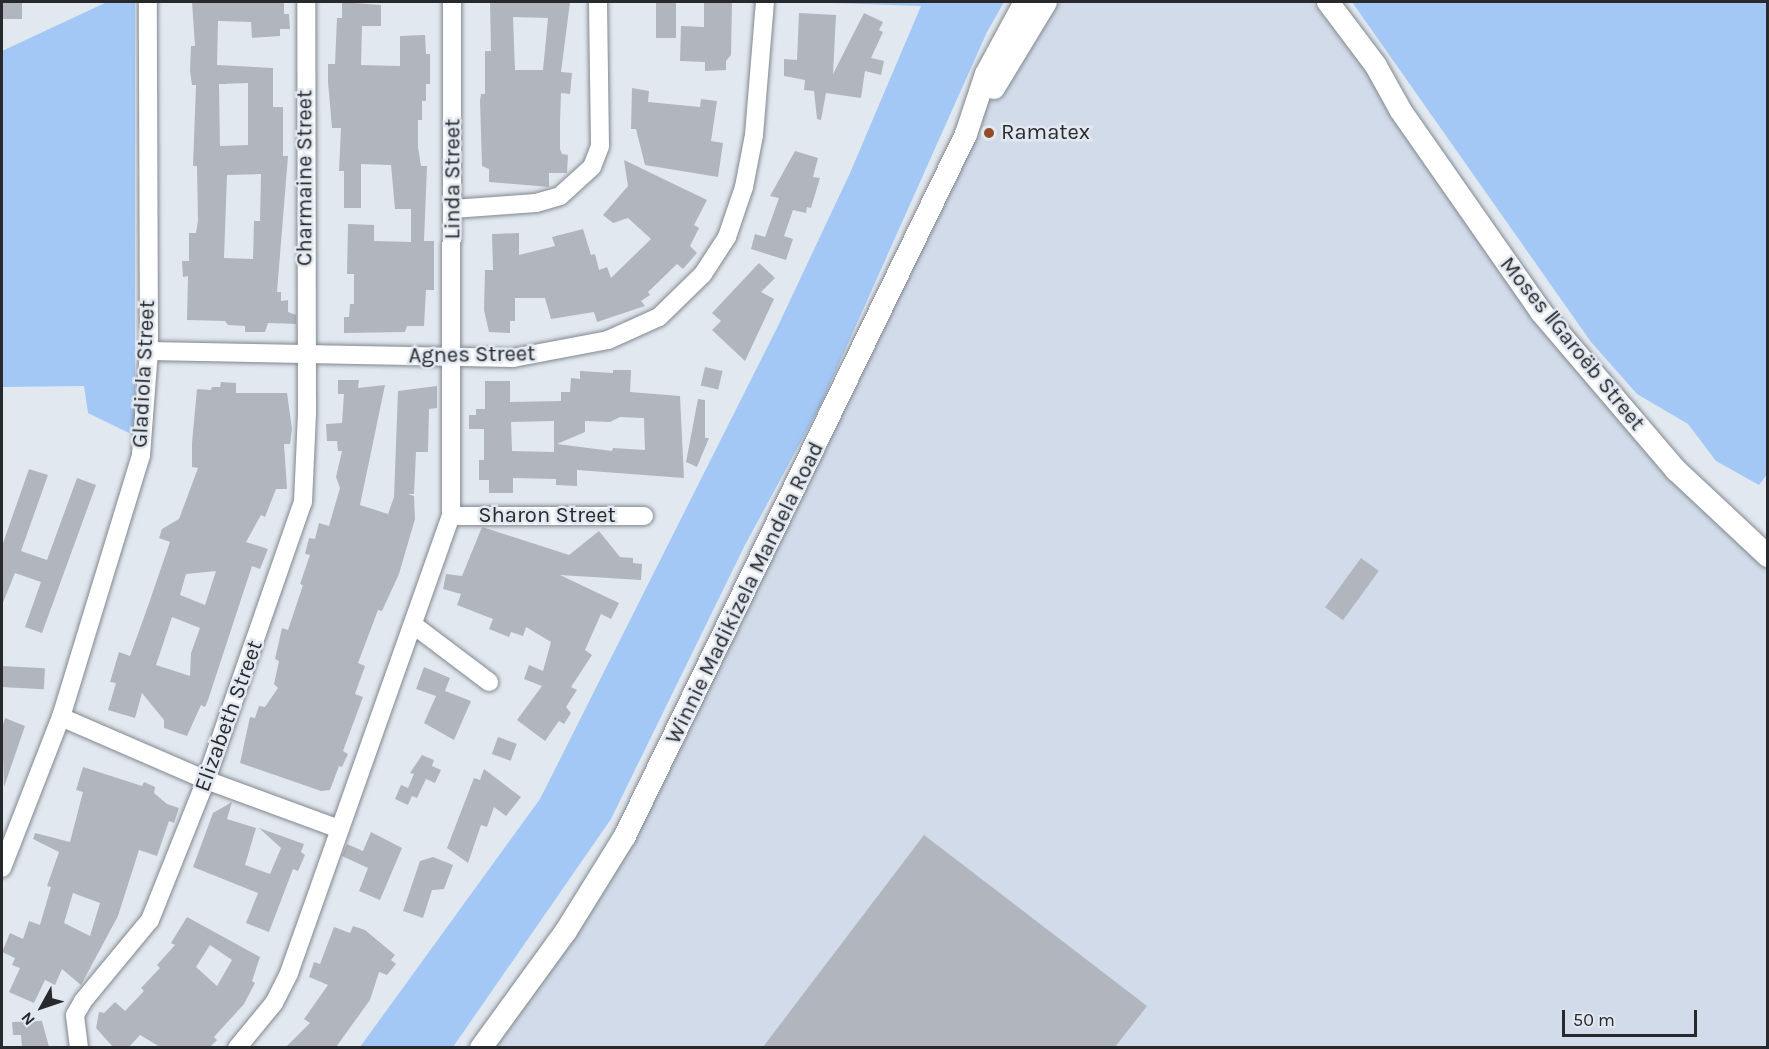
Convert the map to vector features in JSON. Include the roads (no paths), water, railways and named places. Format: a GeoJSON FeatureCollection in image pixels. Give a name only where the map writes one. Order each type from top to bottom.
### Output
{"type":"FeatureCollection","features":[{"type":"Feature","properties":{"kind":"main road","name":"Winnie Madikizela Mandela Road"},"geometry":{"type":"LineString","coordinates":[[973,119],[986,75],[1025,2]]}},
{"type":"Feature","properties":{"kind":"main road","name":"Winnie Madikizela Mandela Road"},"geometry":{"type":"LineString","coordinates":[[481,1047],[566,931],[625,836],[973,119],[1046,2]]}},
{"type":"Feature","properties":{"kind":"main road","name":"Moses ǁGaroëb Street"},"geometry":{"type":"LineString","coordinates":[[1311,2],[1401,111],[1564,340],[1676,470],[1767,556]]}},
{"type":"Feature","properties":{"kind":"main road","name":"Moses ǁGaroëb Street"},"geometry":{"type":"LineString","coordinates":[[1328,2],[1376,66],[1401,111]]}},
{"type":"Feature","properties":{"kind":"street","name":"Gladiola Street"},"geometry":{"type":"LineString","coordinates":[[2,868],[61,717],[141,455],[149,351],[148,2]]}},
{"type":"Feature","properties":{"kind":"street","name":"Charmaine Street"},"geometry":{"type":"LineString","coordinates":[[304,355],[306,2]]}},
{"type":"Feature","properties":{"kind":"street","name":"Linda Street"},"geometry":{"type":"LineString","coordinates":[[452,2],[453,356]]}},
{"type":"Feature","properties":{"kind":"street"},"geometry":{"type":"LineString","coordinates":[[453,209],[536,203],[560,196],[592,167],[600,146],[598,2]]}},
{"type":"Feature","properties":{"kind":"street","name":"Agnes Street"},"geometry":{"type":"LineString","coordinates":[[149,351],[513,358],[608,340],[658,317],[703,274],[726,237],[744,187],[754,135],[765,2]]}},
{"type":"Feature","properties":{"kind":"street","name":"Elizabeth Street"},"geometry":{"type":"LineString","coordinates":[[79,1047],[75,1015],[146,927],[206,780],[303,502],[307,413],[304,355]]}},
{"type":"Feature","properties":{"kind":"street"},"geometry":{"type":"LineString","coordinates":[[237,1047],[273,1003],[289,973],[339,828],[415,626],[451,516],[453,356]]}},
{"type":"Feature","properties":{"kind":"street","name":"Sharon Street"},"geometry":{"type":"LineString","coordinates":[[451,516],[644,516]]}},
{"type":"Feature","properties":{"kind":"street"},"geometry":{"type":"LineString","coordinates":[[415,626],[489,682]]}},
{"type":"Feature","properties":{"kind":"street"},"geometry":{"type":"LineString","coordinates":[[61,717],[206,780],[339,828]]}},
{"type":"Feature","properties":{"kind":"place","name":"Ramatex"},"geometry":{"type":"Point","coordinates":[989,133]}}]}
